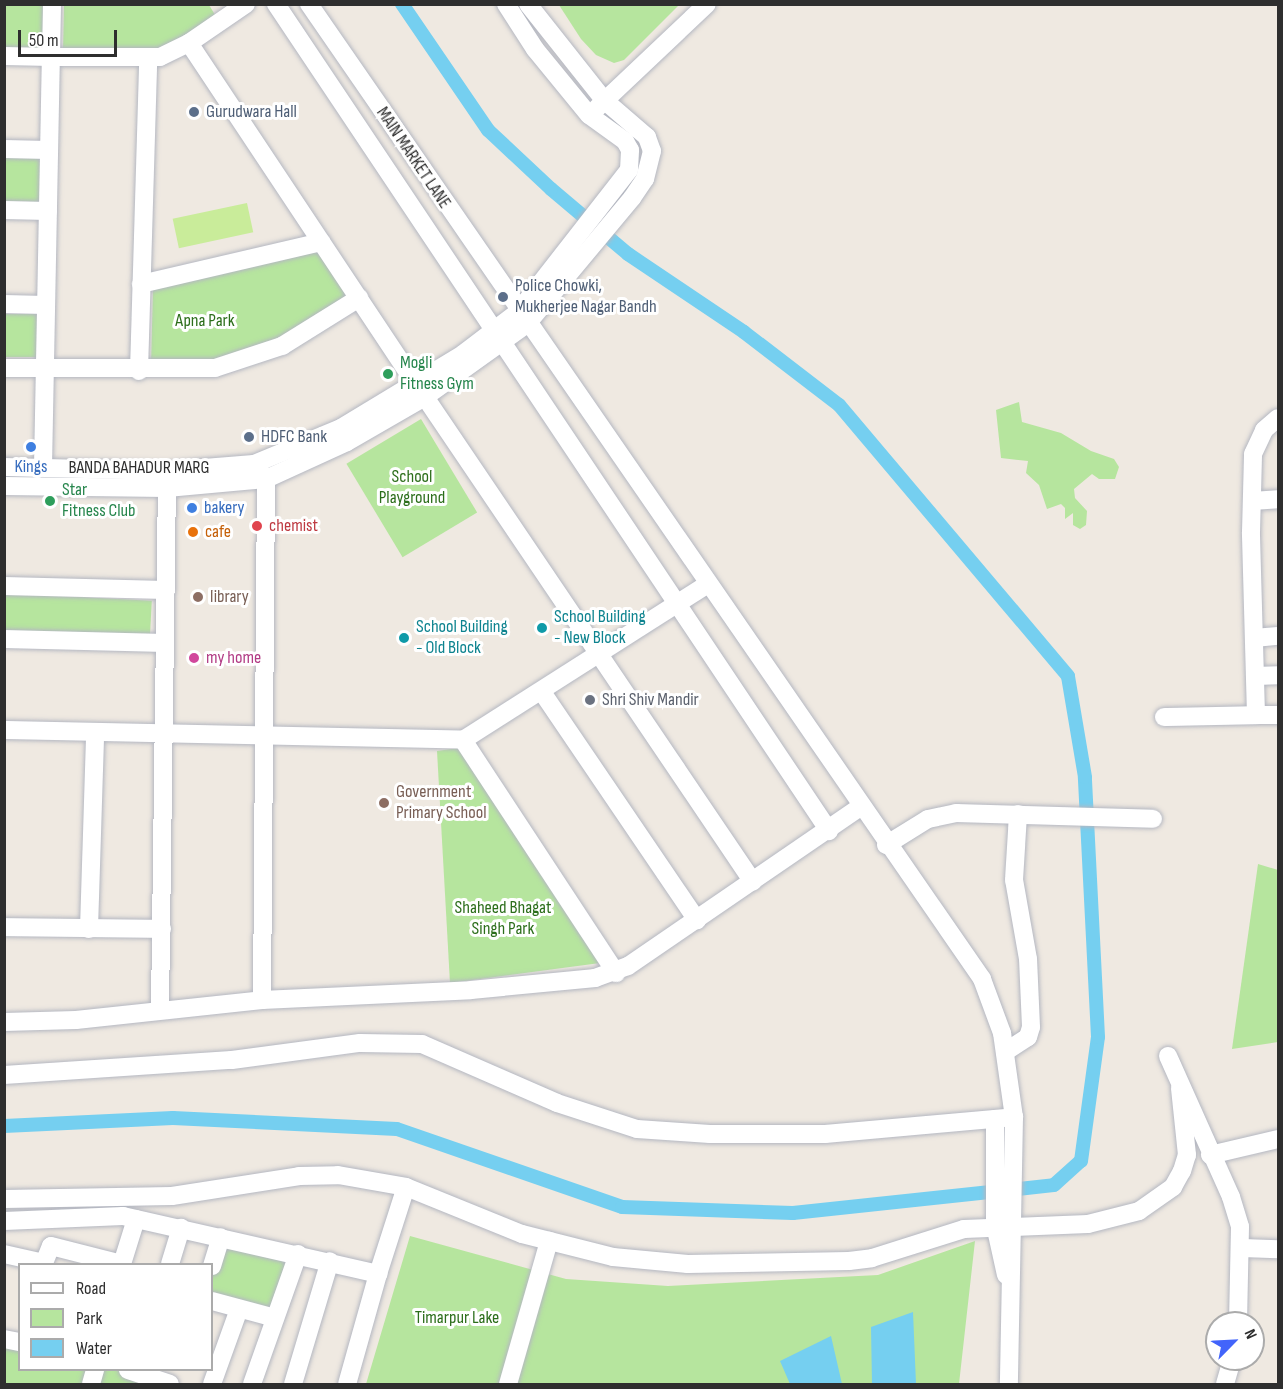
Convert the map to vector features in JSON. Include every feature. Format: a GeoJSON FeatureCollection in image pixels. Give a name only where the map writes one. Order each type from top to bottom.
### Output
{"type":"FeatureCollection","features":[{"type":"Feature","properties":{"kind":"street"},"geometry":{"type":"LineString","coordinates":[[43,467],[51,57],[54,25],[52,4]]}},
{"type":"Feature","properties":{"kind":"street"},"geometry":{"type":"LineString","coordinates":[[4,56],[148,59],[169,56],[246,4]]}},
{"type":"Feature","properties":{"kind":"street"},"geometry":{"type":"LineString","coordinates":[[276,4],[679,602],[829,831]]}},
{"type":"Feature","properties":{"kind":"street","name":"MAIN MARKET LANE"},"geometry":{"type":"LineString","coordinates":[[309,4],[522,318],[862,806],[886,845],[956,937],[982,979],[993,1004],[1005,1052],[1014,1117],[1015,1225],[1009,1384]]}},
{"type":"Feature","properties":{"kind":"street"},"geometry":{"type":"LineString","coordinates":[[506,4],[535,49],[589,116],[625,141],[630,150],[632,198],[572,260]]}},
{"type":"Feature","properties":{"kind":"street"},"geometry":{"type":"LineString","coordinates":[[528,4],[604,100],[647,137],[652,152],[572,260]]}},
{"type":"Feature","properties":{"kind":"street"},"geometry":{"type":"LineString","coordinates":[[589,116],[707,4]]}},
{"type":"Feature","properties":{"kind":"street"},"geometry":{"type":"LineString","coordinates":[[189,43],[598,656],[753,882]]}},
{"type":"Feature","properties":{"kind":"street"},"geometry":{"type":"LineString","coordinates":[[139,370],[148,59]]}},
{"type":"Feature","properties":{"kind":"street"},"geometry":{"type":"LineString","coordinates":[[4,149],[49,150]]}},
{"type":"Feature","properties":{"kind":"street"},"geometry":{"type":"LineString","coordinates":[[4,210],[48,212]]}},
{"type":"Feature","properties":{"kind":"street"},"geometry":{"type":"LineString","coordinates":[[141,284],[321,242]]}},
{"type":"Feature","properties":{"kind":"street","name":"BANDA BAHADUR MARG"},"geometry":{"type":"LineString","coordinates":[[4,486],[266,479],[347,442],[499,337],[522,318],[572,260]]}},
{"type":"Feature","properties":{"kind":"street"},"geometry":{"type":"LineString","coordinates":[[4,368],[139,370],[214,368],[282,346],[359,298]]}},
{"type":"Feature","properties":{"kind":"street"},"geometry":{"type":"LineString","coordinates":[[4,304],[46,305]]}},
{"type":"Feature","properties":{"kind":"street","name":"BANDA BAHADUR MARG"},"geometry":{"type":"LineString","coordinates":[[4,467],[43,467],[167,480],[254,464],[341,428],[420,390]]}},
{"type":"Feature","properties":{"kind":"street"},"geometry":{"type":"LineString","coordinates":[[1256,715],[1253,454],[1264,430],[1278,418]]}},
{"type":"Feature","properties":{"kind":"street"},"geometry":{"type":"LineString","coordinates":[[254,464],[266,479],[262,999]]}},
{"type":"Feature","properties":{"kind":"street"},"geometry":{"type":"LineString","coordinates":[[160,1008],[165,643],[159,618],[166,590],[167,480]]}},
{"type":"Feature","properties":{"kind":"street"},"geometry":{"type":"LineString","coordinates":[[1252,501],[1278,499]]}},
{"type":"Feature","properties":{"kind":"street"},"geometry":{"type":"LineString","coordinates":[[4,730],[462,740],[542,692],[708,584]]}},
{"type":"Feature","properties":{"kind":"street"},"geometry":{"type":"LineString","coordinates":[[4,586],[166,590]]}},
{"type":"Feature","properties":{"kind":"street"},"geometry":{"type":"LineString","coordinates":[[1254,638],[1278,636]]}},
{"type":"Feature","properties":{"kind":"street"},"geometry":{"type":"LineString","coordinates":[[4,639],[165,643]]}},
{"type":"Feature","properties":{"kind":"street"},"geometry":{"type":"LineString","coordinates":[[1255,676],[1278,675]]}},
{"type":"Feature","properties":{"kind":"street"},"geometry":{"type":"LineString","coordinates":[[542,692],[697,920]]}},
{"type":"Feature","properties":{"kind":"street"},"geometry":{"type":"LineString","coordinates":[[1164,717],[1278,715]]}},
{"type":"Feature","properties":{"kind":"street"},"geometry":{"type":"LineString","coordinates":[[89,928],[95,733]]}},
{"type":"Feature","properties":{"kind":"street"},"geometry":{"type":"LineString","coordinates":[[462,740],[616,973]]}},
{"type":"Feature","properties":{"kind":"street"},"geometry":{"type":"LineString","coordinates":[[4,1022],[76,1020],[160,1008],[262,999],[471,990],[616,973],[829,831],[862,806]]}},
{"type":"Feature","properties":{"kind":"street"},"geometry":{"type":"LineString","coordinates":[[886,845],[942,815],[1022,814],[1153,819]]}},
{"type":"Feature","properties":{"kind":"street"},"geometry":{"type":"LineString","coordinates":[[1005,1052],[1028,1037],[1031,1027],[1028,959],[1014,880],[1022,814]]}},
{"type":"Feature","properties":{"kind":"street"},"geometry":{"type":"LineString","coordinates":[[4,927],[162,929]]}},
{"type":"Feature","properties":{"kind":"street"},"geometry":{"type":"LineString","coordinates":[[4,1075],[232,1060],[360,1043],[422,1044],[557,1103],[637,1129],[710,1134],[825,1134],[1014,1117]]}},
{"type":"Feature","properties":{"kind":"street"},"geometry":{"type":"LineString","coordinates":[[1168,1056],[1180,1089],[1231,1197],[1242,1248],[1239,1311]]}},
{"type":"Feature","properties":{"kind":"street"},"geometry":{"type":"LineString","coordinates":[[4,1199],[172,1196],[299,1176],[338,1175],[406,1186],[549,1241],[650,1262],[838,1261],[872,1258],[943,1234],[996,1220],[1015,1225],[1088,1224],[1139,1211],[1159,1201],[1173,1187],[1187,1155],[1180,1089]]}},
{"type":"Feature","properties":{"kind":"street"},"geometry":{"type":"LineString","coordinates":[[995,1119],[996,1220],[1012,1292]]}},
{"type":"Feature","properties":{"kind":"street"},"geometry":{"type":"LineString","coordinates":[[1210,1155],[1278,1139]]}},
{"type":"Feature","properties":{"kind":"street"},"geometry":{"type":"LineString","coordinates":[[347,1384],[406,1186]]}},
{"type":"Feature","properties":{"kind":"street"},"geometry":{"type":"LineString","coordinates":[[4,1221],[99,1215],[136,1219],[330,1261],[378,1274]]}},
{"type":"Feature","properties":{"kind":"street"},"geometry":{"type":"LineString","coordinates":[[122,1263],[136,1219]]}},
{"type":"Feature","properties":{"kind":"street"},"geometry":{"type":"LineString","coordinates":[[170,1263],[181,1228]]}},
{"type":"Feature","properties":{"kind":"street"},"geometry":{"type":"LineString","coordinates":[[213,1263],[221,1237]]}},
{"type":"Feature","properties":{"kind":"street"},"geometry":{"type":"LineString","coordinates":[[507,1384],[549,1241]]}},
{"type":"Feature","properties":{"kind":"street"},"geometry":{"type":"LineString","coordinates":[[44,1263],[51,1246],[89,1261],[111,1263]]}},
{"type":"Feature","properties":{"kind":"street"},"geometry":{"type":"LineString","coordinates":[[1242,1248],[1278,1249]]}},
{"type":"Feature","properties":{"kind":"street"},"geometry":{"type":"LineString","coordinates":[[252,1384],[298,1254]]}},
{"type":"Feature","properties":{"kind":"street"},"geometry":{"type":"LineString","coordinates":[[6,1259],[36,1263]]}},
{"type":"Feature","properties":{"kind":"street"},"geometry":{"type":"LineString","coordinates":[[294,1384],[330,1261]]}},
{"type":"Feature","properties":{"kind":"street"},"geometry":{"type":"LineString","coordinates":[[213,1301],[275,1318]]}},
{"type":"Feature","properties":{"kind":"street"},"geometry":{"type":"LineString","coordinates":[[212,1384],[239,1309]]}},
{"type":"Feature","properties":{"kind":"street"},"geometry":{"type":"LineString","coordinates":[[137,1371],[170,1384]]}},
{"type":"Feature","properties":{"kind":"green space"},"geometry":{"type":"Polygon","coordinates":[[[5,5],[45,5],[45,51],[5,51],[5,5]]]}},
{"type":"Feature","properties":{"kind":"green space"},"geometry":{"type":"Polygon","coordinates":[[[64,5],[209,5],[217,18],[164,50],[63,50],[64,5]]]}},
{"type":"Feature","properties":{"kind":"green space"},"geometry":{"type":"Polygon","coordinates":[[[559,5],[679,5],[624,60],[614,63],[596,55],[581,39],[559,5]]]}},
{"type":"Feature","properties":{"kind":"green space"},"geometry":{"type":"Polygon","coordinates":[[[5,155],[43,156],[41,202],[4,201],[5,155]]]}},
{"type":"Feature","properties":{"kind":"green space"},"geometry":{"type":"Polygon","coordinates":[[[247,203],[253,232],[179,248],[173,219],[247,203]]]}},
{"type":"Feature","properties":{"kind":"green space","name":"Apna Park"},"geometry":{"type":"Polygon","coordinates":[[[318,249],[349,297],[276,342],[213,363],[151,364],[153,288],[318,249]]]}},
{"type":"Feature","properties":{"kind":"green space"},"geometry":{"type":"Polygon","coordinates":[[[5,314],[39,314],[39,357],[5,357],[5,314]]]}},
{"type":"Feature","properties":{"kind":"green space"},"geometry":{"type":"Polygon","coordinates":[[[1019,402],[1022,422],[1061,433],[1091,451],[1114,459],[1119,467],[1115,479],[1099,479],[1092,474],[1074,489],[1075,498],[1087,511],[1086,525],[1080,529],[1073,525],[1073,513],[1065,519],[1065,508],[1061,504],[1047,509],[1039,485],[1026,473],[1028,461],[1001,458],[996,410],[1019,402]]]}},
{"type":"Feature","properties":{"kind":"green space","name":"School Playground"},"geometry":{"type":"Polygon","coordinates":[[[421,419],[477,512],[403,557],[346,464],[421,419]]]}},
{"type":"Feature","properties":{"kind":"green space"},"geometry":{"type":"Polygon","coordinates":[[[5,593],[152,601],[150,639],[4,631],[5,593]]]}},
{"type":"Feature","properties":{"kind":"green space","name":"Shaheed Bhagat Singh Park"},"geometry":{"type":"Polygon","coordinates":[[[458,748],[600,963],[450,983],[437,751],[458,748]]]}},
{"type":"Feature","properties":{"kind":"green space"},"geometry":{"type":"Polygon","coordinates":[[[1258,864],[1278,870],[1278,1042],[1232,1049],[1258,864]]]}},
{"type":"Feature","properties":{"kind":"green space","name":"Timarpur Lake"},"geometry":{"type":"Polygon","coordinates":[[[410,1236],[566,1279],[668,1286],[878,1275],[975,1241],[959,1384],[366,1384],[410,1236]]]}},
{"type":"Feature","properties":{"kind":"green space"},"geometry":{"type":"Polygon","coordinates":[[[221,1237],[298,1254],[276,1315],[213,1300],[213,1263],[221,1237]]]}},
{"type":"Feature","properties":{"kind":"green space"},"geometry":{"type":"Polygon","coordinates":[[[4,1336],[18,1340],[18,1371],[127,1371],[170,1384],[5,1384],[4,1336]]]}},
{"type":"Feature","properties":{"kind":"water"},"geometry":{"type":"Polygon","coordinates":[[[913,1312],[916,1384],[872,1384],[871,1327],[913,1312]]]}},
{"type":"Feature","properties":{"kind":"water"},"geometry":{"type":"Polygon","coordinates":[[[831,1336],[842,1384],[790,1384],[780,1361],[831,1336]]]}},
{"type":"Feature","properties":{"kind":"waterway"},"geometry":{"type":"LineString","coordinates":[[4,1126],[173,1118],[397,1129],[622,1207],[793,1213],[1054,1185],[1081,1161],[1098,1037],[1085,777],[1068,676],[839,405],[744,332],[628,254],[551,189],[488,130],[402,4]]}},
{"type":"Feature","properties":{"kind":"place","name":"Gurudwara Hall"},"geometry":{"type":"Point","coordinates":[194,112]}},
{"type":"Feature","properties":{"kind":"place","name":"Police Chowki, Mukherjee Nagar Bandh"},"geometry":{"type":"Point","coordinates":[503,297]}},
{"type":"Feature","properties":{"kind":"place","name":"Mogli Fitness Gym"},"geometry":{"type":"Point","coordinates":[388,374]}},
{"type":"Feature","properties":{"kind":"place","name":"HDFC Bank"},"geometry":{"type":"Point","coordinates":[249,437]}},
{"type":"Feature","properties":{"kind":"place","name":"Kings"},"geometry":{"type":"Point","coordinates":[31,447]}},
{"type":"Feature","properties":{"kind":"place","name":"Star Fitness Club"},"geometry":{"type":"Point","coordinates":[50,501]}},
{"type":"Feature","properties":{"kind":"place","name":"bakery"},"geometry":{"type":"Point","coordinates":[192,508]}},
{"type":"Feature","properties":{"kind":"place","name":"chemist"},"geometry":{"type":"Point","coordinates":[257,526]}},
{"type":"Feature","properties":{"kind":"place","name":"cafe"},"geometry":{"type":"Point","coordinates":[193,532]}},
{"type":"Feature","properties":{"kind":"place","name":"library"},"geometry":{"type":"Point","coordinates":[198,597]}},
{"type":"Feature","properties":{"kind":"place","name":"School Building - New Block"},"geometry":{"type":"Point","coordinates":[542,628]}},
{"type":"Feature","properties":{"kind":"place","name":"School Building - Old Block"},"geometry":{"type":"Point","coordinates":[404,638]}},
{"type":"Feature","properties":{"kind":"place","name":"my home"},"geometry":{"type":"Point","coordinates":[194,658]}},
{"type":"Feature","properties":{"kind":"place","name":"Shri Shiv Mandir"},"geometry":{"type":"Point","coordinates":[590,700]}},
{"type":"Feature","properties":{"kind":"place","name":"Government Primary School"},"geometry":{"type":"Point","coordinates":[384,803]}}]}
